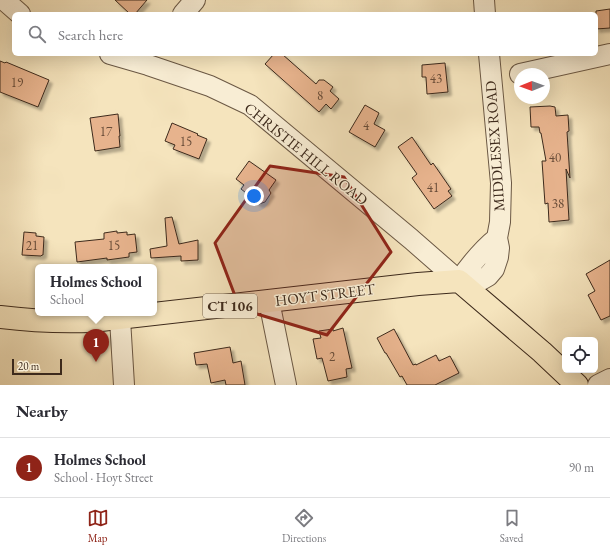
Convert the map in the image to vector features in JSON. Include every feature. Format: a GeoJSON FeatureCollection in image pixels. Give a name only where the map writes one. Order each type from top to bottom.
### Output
{"type":"FeatureCollection","features":[{"type":"Feature","properties":{"kind":"main road","name":"HOYT STREET"},"geometry":{"type":"LineString","coordinates":[[157,314],[418,284],[459,281]]}},
{"type":"Feature","properties":{"kind":"main road"},"geometry":{"type":"LineString","coordinates":[[459,281],[542,352],[577,385]]}},
{"type":"Feature","properties":{"kind":"main road","name":"HOYT STREET"},"geometry":{"type":"LineString","coordinates":[[0,316],[38,321],[66,322],[138,316]]}},
{"type":"Feature","properties":{"kind":"street"},"geometry":{"type":"LineString","coordinates":[[4,0],[18,12]]}},
{"type":"Feature","properties":{"kind":"street"},"geometry":{"type":"LineString","coordinates":[[185,12],[195,0]]}},
{"type":"Feature","properties":{"kind":"street"},"geometry":{"type":"LineString","coordinates":[[484,0],[485,12]]}},
{"type":"Feature","properties":{"kind":"street"},"geometry":{"type":"LineString","coordinates":[[547,68],[610,54]]}},
{"type":"Feature","properties":{"kind":"street","name":"CHRISTIE HILL ROAD"},"geometry":{"type":"LineString","coordinates":[[124,56],[151,60],[250,105],[411,239],[459,281]]}},
{"type":"Feature","properties":{"kind":"street","name":"MIDDLESEX ROAD"},"geometry":{"type":"LineString","coordinates":[[459,281],[469,267],[497,238],[500,222],[501,183],[489,56]]}},
{"type":"Feature","properties":{"kind":"street"},"geometry":{"type":"LineString","coordinates":[[491,80],[514,75]]}},
{"type":"Feature","properties":{"kind":"street"},"geometry":{"type":"LineString","coordinates":[[269,301],[286,385]]}},
{"type":"Feature","properties":{"kind":"street"},"geometry":{"type":"LineString","coordinates":[[120,318],[124,385]]}},
{"type":"Feature","properties":{"kind":"street"},"geometry":{"type":"LineString","coordinates":[[598,385],[610,379]]}},
{"type":"Feature","properties":{"kind":"highlighted area"},"geometry":{"type":"Polygon","coordinates":[[[270,166],[344,177],[391,252],[327,335],[240,309],[215,243],[270,166]]]}},
{"type":"Feature","properties":{"kind":"building"},"geometry":{"type":"Polygon","coordinates":[[[115,0],[147,0],[137,12],[128,12],[115,0]]]}},
{"type":"Feature","properties":{"kind":"building"},"geometry":{"type":"Polygon","coordinates":[[[610,9],[610,28],[598,29],[598,12],[596,11],[610,9]]]}},
{"type":"Feature","properties":{"kind":"building"},"geometry":{"type":"Polygon","coordinates":[[[272,56],[284,56],[316,84],[319,80],[324,80],[333,87],[330,91],[339,99],[331,109],[326,104],[319,112],[265,64],[272,56]]]}},
{"type":"Feature","properties":{"kind":"building"},"geometry":{"type":"Polygon","coordinates":[[[0,61],[6,62],[49,80],[38,107],[0,92],[0,61]]]}},
{"type":"Feature","properties":{"kind":"building"},"geometry":{"type":"Polygon","coordinates":[[[445,63],[448,92],[427,94],[426,77],[422,77],[422,65],[445,63]]]}},
{"type":"Feature","properties":{"kind":"building"},"geometry":{"type":"Polygon","coordinates":[[[365,105],[379,113],[374,124],[385,130],[375,147],[349,132],[365,105]]]}},
{"type":"Feature","properties":{"kind":"building"},"geometry":{"type":"Polygon","coordinates":[[[530,107],[555,107],[556,116],[568,115],[569,131],[567,132],[570,178],[566,169],[569,220],[549,222],[548,203],[545,204],[542,161],[546,161],[539,127],[531,127],[530,107]]]}},
{"type":"Feature","properties":{"kind":"building"},"geometry":{"type":"Polygon","coordinates":[[[118,114],[120,147],[95,151],[90,118],[118,114]]]}},
{"type":"Feature","properties":{"kind":"building"},"geometry":{"type":"Polygon","coordinates":[[[172,123],[207,139],[199,159],[173,149],[175,145],[165,141],[172,123]]]}},
{"type":"Feature","properties":{"kind":"building"},"geometry":{"type":"Polygon","coordinates":[[[412,137],[431,165],[433,163],[451,189],[448,191],[452,196],[434,209],[412,178],[417,174],[398,147],[412,137]]]}},
{"type":"Feature","properties":{"kind":"building"},"geometry":{"type":"Polygon","coordinates":[[[249,161],[276,180],[269,190],[271,193],[265,202],[259,204],[241,189],[244,185],[236,179],[249,161]]]}},
{"type":"Feature","properties":{"kind":"building"},"geometry":{"type":"Polygon","coordinates":[[[172,217],[179,244],[198,240],[198,260],[181,261],[181,256],[151,258],[150,249],[167,246],[165,218],[172,217]]]}},
{"type":"Feature","properties":{"kind":"building"},"geometry":{"type":"Polygon","coordinates":[[[117,231],[117,233],[127,232],[127,235],[135,234],[137,252],[129,253],[129,257],[77,262],[75,242],[104,239],[104,233],[117,231]]]}},
{"type":"Feature","properties":{"kind":"building"},"geometry":{"type":"Polygon","coordinates":[[[24,232],[36,233],[36,236],[44,237],[43,255],[22,255],[24,232]]]}},
{"type":"Feature","properties":{"kind":"building"},"geometry":{"type":"Polygon","coordinates":[[[610,260],[610,316],[601,320],[588,295],[595,291],[586,274],[610,260]]]}},
{"type":"Feature","properties":{"kind":"building"},"geometry":{"type":"Polygon","coordinates":[[[343,328],[352,368],[346,369],[347,377],[328,381],[322,358],[317,359],[313,339],[321,338],[319,331],[333,329],[333,331],[343,328]]]}},
{"type":"Feature","properties":{"kind":"building"},"geometry":{"type":"Polygon","coordinates":[[[394,329],[413,365],[436,355],[439,361],[450,356],[459,373],[435,385],[407,385],[402,376],[400,377],[377,338],[394,329]]]}},
{"type":"Feature","properties":{"kind":"building"},"geometry":{"type":"Polygon","coordinates":[[[230,347],[233,363],[241,361],[245,385],[226,385],[225,380],[211,383],[207,364],[196,365],[194,353],[230,347]]]}},
{"type":"Feature","properties":{"kind":"place","name":"Holmes School"},"geometry":{"type":"Point","coordinates":[96,362]}}]}
